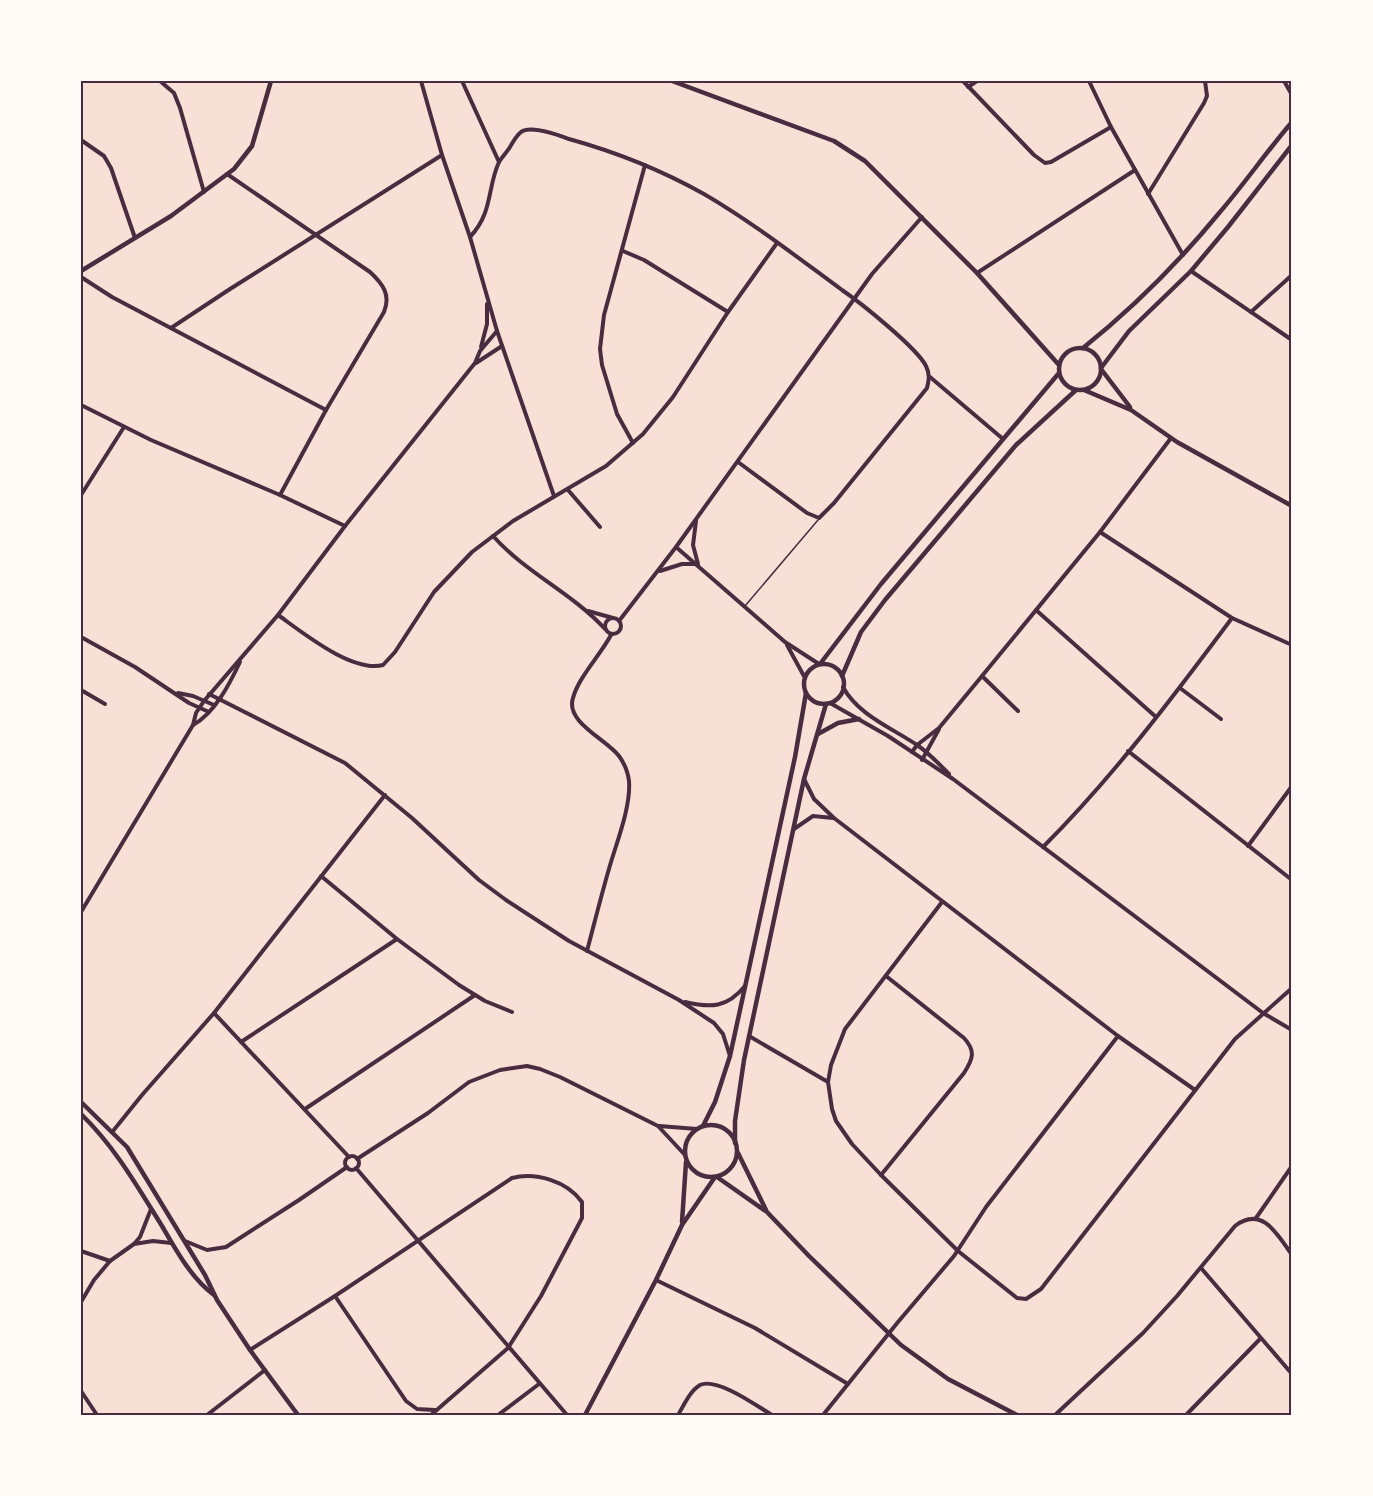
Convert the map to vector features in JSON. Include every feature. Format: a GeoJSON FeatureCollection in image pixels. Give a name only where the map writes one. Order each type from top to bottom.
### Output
{"type":"FeatureCollection","features":[{"type":"Feature","properties":{"kind":"street"},"geometry":{"type":"LineString","coordinates":[[160,81],[174,93],[180,108],[204,192]]}},
{"type":"Feature","properties":{"kind":"street"},"geometry":{"type":"LineString","coordinates":[[81,271],[135,239],[204,192],[239,164],[252,146],[271,81]]}},
{"type":"Feature","properties":{"kind":"street"},"geometry":{"type":"LineString","coordinates":[[421,81],[442,155],[470,237],[487,300],[554,496]]}},
{"type":"Feature","properties":{"kind":"street"},"geometry":{"type":"LineString","coordinates":[[462,81],[499,162]]}},
{"type":"Feature","properties":{"kind":"street"},"geometry":{"type":"LineString","coordinates":[[672,81],[834,141],[865,160],[977,273],[1059,365]]}},
{"type":"Feature","properties":{"kind":"street"},"geometry":{"type":"LineString","coordinates":[[963,81],[1034,155],[1045,163],[1111,127]]}},
{"type":"Feature","properties":{"kind":"street"},"geometry":{"type":"LineString","coordinates":[[968,87],[977,81]]}},
{"type":"Feature","properties":{"kind":"street"},"geometry":{"type":"LineString","coordinates":[[1089,81],[1111,127],[1183,255]]}},
{"type":"Feature","properties":{"kind":"street"},"geometry":{"type":"LineString","coordinates":[[1148,194],[1204,103],[1207,96],[1205,81]]}},
{"type":"Feature","properties":{"kind":"street"},"geometry":{"type":"LineString","coordinates":[[1284,81],[1292,95]]}},
{"type":"Feature","properties":{"kind":"street"},"geometry":{"type":"LineString","coordinates":[[1292,122],[1183,255],[1119,318],[1083,348],[1068,352],[1059,365],[1059,373],[1065,384],[1131,410],[1171,438],[1292,506]]}},
{"type":"Feature","properties":{"kind":"street"},"geometry":{"type":"LineString","coordinates":[[470,237],[477,230],[487,211],[499,162],[518,135],[531,129],[599,147],[645,165],[704,194],[777,243],[853,298],[922,359],[930,378],[1003,439]]}},
{"type":"Feature","properties":{"kind":"street"},"geometry":{"type":"LineString","coordinates":[[81,140],[104,156],[111,168],[135,239]]}},
{"type":"Feature","properties":{"kind":"street"},"geometry":{"type":"LineString","coordinates":[[1084,390],[1094,385],[1101,369],[1134,325],[1191,271],[1292,145]]}},
{"type":"Feature","properties":{"kind":"street"},"geometry":{"type":"LineString","coordinates":[[171,328],[442,155]]}},
{"type":"Feature","properties":{"kind":"street"},"geometry":{"type":"LineString","coordinates":[[633,443],[617,414],[602,365],[600,348],[604,315],[645,165]]}},
{"type":"Feature","properties":{"kind":"street"},"geometry":{"type":"LineString","coordinates":[[977,273],[1135,170]]}},
{"type":"Feature","properties":{"kind":"street"},"geometry":{"type":"LineString","coordinates":[[227,174],[379,280],[387,298],[384,312],[326,410],[280,495]]}},
{"type":"Feature","properties":{"kind":"street"},"geometry":{"type":"LineString","coordinates":[[587,951],[621,827],[629,792],[629,780],[618,754],[581,723],[571,707],[572,698],[611,635],[617,634],[620,630],[619,621],[738,462],[853,298],[922,217]]}},
{"type":"Feature","properties":{"kind":"street"},"geometry":{"type":"LineString","coordinates":[[278,615],[328,649],[344,657],[370,666],[383,665],[439,586],[472,552],[513,521],[606,466],[653,422],[673,397],[728,312],[777,243]]}},
{"type":"Feature","properties":{"kind":"street"},"geometry":{"type":"LineString","coordinates":[[623,250],[644,260],[728,312]]}},
{"type":"Feature","properties":{"kind":"street"},"geometry":{"type":"LineString","coordinates":[[1191,271],[1292,340]]}},
{"type":"Feature","properties":{"kind":"street"},"geometry":{"type":"LineString","coordinates":[[1251,312],[1292,275]]}},
{"type":"Feature","properties":{"kind":"street"},"geometry":{"type":"LineString","coordinates":[[81,277],[112,297],[326,410]]}},
{"type":"Feature","properties":{"kind":"street"},"geometry":{"type":"LineString","coordinates":[[81,912],[83,903],[193,725],[199,708],[209,694],[278,615],[345,526],[475,363],[487,324],[487,300]]}},
{"type":"Feature","properties":{"kind":"street"},"geometry":{"type":"LineString","coordinates":[[480,351],[497,331]]}},
{"type":"Feature","properties":{"kind":"street"},"geometry":{"type":"LineString","coordinates":[[475,363],[502,346]]}},
{"type":"Feature","properties":{"kind":"street"},"geometry":{"type":"LineString","coordinates":[[1083,348],[1095,355],[1101,369],[1131,410]]}},
{"type":"Feature","properties":{"kind":"street"},"geometry":{"type":"LineString","coordinates":[[804,678],[810,670],[820,664],[880,584],[1059,373]]}},
{"type":"Feature","properties":{"kind":"street"},"geometry":{"type":"LineString","coordinates":[[738,462],[807,513],[819,518],[834,503],[920,397],[927,388],[930,378]]}},
{"type":"Feature","properties":{"kind":"street"},"geometry":{"type":"LineString","coordinates":[[767,1212],[735,1143],[739,1086],[804,779],[828,703],[839,697],[843,687],[842,676],[861,632],[885,600],[1016,445],[1076,390]]}},
{"type":"Feature","properties":{"kind":"street"},"geometry":{"type":"LineString","coordinates":[[81,405],[124,427],[345,526]]}},
{"type":"Feature","properties":{"kind":"street"},"geometry":{"type":"LineString","coordinates":[[81,495],[124,427]]}},
{"type":"Feature","properties":{"kind":"street"},"geometry":{"type":"LineString","coordinates":[[912,752],[917,745],[939,728],[982,676],[1100,532],[1171,438]]}},
{"type":"Feature","properties":{"kind":"street"},"geometry":{"type":"LineString","coordinates":[[568,490],[600,527]]}},
{"type":"Feature","properties":{"kind":"street"},"geometry":{"type":"LineString","coordinates":[[697,518],[693,545],[698,564]]}},
{"type":"Feature","properties":{"kind":"street"},"geometry":{"type":"LineString","coordinates":[[1100,532],[1232,618],[1292,645]]}},
{"type":"Feature","properties":{"kind":"street"},"geometry":{"type":"LineString","coordinates":[[493,536],[530,569],[588,610],[611,635]]}},
{"type":"Feature","properties":{"kind":"street"},"geometry":{"type":"LineString","coordinates":[[676,547],[785,642],[820,664],[833,666],[842,676]]}},
{"type":"Feature","properties":{"kind":"street"},"geometry":{"type":"LineString","coordinates":[[657,573],[675,566],[698,564]]}},
{"type":"Feature","properties":{"kind":"street"},"geometry":{"type":"LineString","coordinates":[[588,610],[619,621]]}},
{"type":"Feature","properties":{"kind":"street"},"geometry":{"type":"LineString","coordinates":[[1036,610],[1156,717]]}},
{"type":"Feature","properties":{"kind":"street"},"geometry":{"type":"LineString","coordinates":[[605,629],[606,621],[614,618]]}},
{"type":"Feature","properties":{"kind":"street"},"geometry":{"type":"LineString","coordinates":[[1043,847],[1180,688],[1232,618]]}},
{"type":"Feature","properties":{"kind":"street"},"geometry":{"type":"LineString","coordinates":[[81,637],[208,712]]}},
{"type":"Feature","properties":{"kind":"street"},"geometry":{"type":"LineString","coordinates":[[703,1126],[716,1102],[730,1056],[795,757],[806,693],[804,678],[785,642]]}},
{"type":"Feature","properties":{"kind":"street"},"geometry":{"type":"LineString","coordinates":[[193,725],[219,699],[242,658]]}},
{"type":"Feature","properties":{"kind":"street"},"geometry":{"type":"LineString","coordinates":[[982,676],[1018,711]]}},
{"type":"Feature","properties":{"kind":"street"},"geometry":{"type":"LineString","coordinates":[[843,687],[851,699],[865,711],[917,745],[953,779]]}},
{"type":"Feature","properties":{"kind":"street"},"geometry":{"type":"LineString","coordinates":[[1180,688],[1221,719]]}},
{"type":"Feature","properties":{"kind":"street"},"geometry":{"type":"LineString","coordinates":[[81,690],[105,704]]}},
{"type":"Feature","properties":{"kind":"street"},"geometry":{"type":"LineString","coordinates":[[177,693],[187,694],[214,705]]}},
{"type":"Feature","properties":{"kind":"street"},"geometry":{"type":"LineString","coordinates":[[806,693],[814,701],[828,703],[859,719],[953,779],[1263,1013],[1292,1030]]}},
{"type":"Feature","properties":{"kind":"street"},"geometry":{"type":"LineString","coordinates":[[209,694],[354,769],[479,880],[587,951],[679,1000],[719,1028],[730,1056]]}},
{"type":"Feature","properties":{"kind":"street"},"geometry":{"type":"LineString","coordinates":[[818,734],[838,723],[859,719]]}},
{"type":"Feature","properties":{"kind":"street"},"geometry":{"type":"LineString","coordinates":[[922,760],[939,728]]}},
{"type":"Feature","properties":{"kind":"street"},"geometry":{"type":"LineString","coordinates":[[1128,751],[1292,880]]}},
{"type":"Feature","properties":{"kind":"street"},"geometry":{"type":"LineString","coordinates":[[804,779],[814,799],[834,818],[1118,1036],[1195,1090]]}},
{"type":"Feature","properties":{"kind":"street"},"geometry":{"type":"LineString","coordinates":[[1248,846],[1292,786]]}},
{"type":"Feature","properties":{"kind":"street"},"geometry":{"type":"LineString","coordinates":[[105,1139],[214,1013],[385,795]]}},
{"type":"Feature","properties":{"kind":"street"},"geometry":{"type":"LineString","coordinates":[[793,830],[813,816],[834,818]]}},
{"type":"Feature","properties":{"kind":"street"},"geometry":{"type":"LineString","coordinates":[[321,876],[397,939],[475,995],[512,1012]]}},
{"type":"Feature","properties":{"kind":"street"},"geometry":{"type":"LineString","coordinates":[[942,902],[845,1029],[834,1053],[828,1082],[832,1109],[836,1121],[852,1144],[881,1175],[958,1251],[1017,1298],[1026,1299],[1036,1294],[1235,1039],[1292,988]]}},
{"type":"Feature","properties":{"kind":"street"},"geometry":{"type":"LineString","coordinates":[[241,1042],[397,939]]}},
{"type":"Feature","properties":{"kind":"street"},"geometry":{"type":"LineString","coordinates":[[881,1175],[964,1073],[972,1062],[973,1054],[971,1045],[964,1038],[886,976]]}},
{"type":"Feature","properties":{"kind":"street"},"geometry":{"type":"LineString","coordinates":[[679,1000],[700,1005],[726,1004],[747,983]]}},
{"type":"Feature","properties":{"kind":"street"},"geometry":{"type":"LineString","coordinates":[[305,1109],[475,995]]}},
{"type":"Feature","properties":{"kind":"street"},"geometry":{"type":"LineString","coordinates":[[214,1013],[349,1157],[353,1156],[357,1159],[359,1164],[356,1168],[352,1170],[347,1167]]}},
{"type":"Feature","properties":{"kind":"street"},"geometry":{"type":"LineString","coordinates":[[749,1036],[828,1082]]}},
{"type":"Feature","properties":{"kind":"street"},"geometry":{"type":"LineString","coordinates":[[824,1415],[958,1251],[986,1207],[1030,1147],[1118,1036]]}},
{"type":"Feature","properties":{"kind":"street"},"geometry":{"type":"LineString","coordinates":[[357,1159],[428,1113],[470,1082],[500,1070],[527,1066],[540,1069],[658,1126],[685,1155]]}},
{"type":"Feature","properties":{"kind":"street"},"geometry":{"type":"LineString","coordinates":[[81,1102],[127,1147],[216,1297],[250,1350],[298,1415]]}},
{"type":"Feature","properties":{"kind":"street"},"geometry":{"type":"LineString","coordinates":[[81,1114],[105,1139],[129,1172],[198,1281],[216,1297]]}},
{"type":"Feature","properties":{"kind":"street"},"geometry":{"type":"LineString","coordinates":[[658,1126],[697,1129]]}},
{"type":"Feature","properties":{"kind":"street"},"geometry":{"type":"LineString","coordinates":[[682,1225],[687,1140],[703,1126],[719,1126],[726,1130],[735,1143]]}},
{"type":"Feature","properties":{"kind":"street"},"geometry":{"type":"LineString","coordinates":[[585,1415],[656,1280],[682,1225],[716,1177],[731,1167],[737,1151]]}},
{"type":"Feature","properties":{"kind":"street"},"geometry":{"type":"LineString","coordinates":[[347,1167],[346,1162],[349,1157]]}},
{"type":"Feature","properties":{"kind":"street"},"geometry":{"type":"LineString","coordinates":[[686,1161],[698,1174],[716,1177],[767,1212],[888,1335],[948,1379],[1017,1415]]}},
{"type":"Feature","properties":{"kind":"street"},"geometry":{"type":"LineString","coordinates":[[1256,1218],[1292,1166]]}},
{"type":"Feature","properties":{"kind":"street"},"geometry":{"type":"LineString","coordinates":[[183,1241],[207,1250],[226,1247],[347,1167]]}},
{"type":"Feature","properties":{"kind":"street"},"geometry":{"type":"LineString","coordinates":[[356,1168],[567,1415]]}},
{"type":"Feature","properties":{"kind":"street"},"geometry":{"type":"LineString","coordinates":[[250,1350],[512,1178],[531,1174],[541,1176],[578,1196],[584,1208],[580,1224],[541,1296],[508,1348],[431,1415]]}},
{"type":"Feature","properties":{"kind":"street"},"geometry":{"type":"LineString","coordinates":[[81,1302],[94,1280],[110,1261],[134,1244],[145,1228],[151,1208]]}},
{"type":"Feature","properties":{"kind":"street"},"geometry":{"type":"LineString","coordinates":[[1056,1415],[1126,1351],[1201,1268],[1235,1226],[1243,1220],[1256,1218],[1268,1224],[1292,1255]]}},
{"type":"Feature","properties":{"kind":"street"},"geometry":{"type":"LineString","coordinates":[[134,1244],[153,1241],[172,1243]]}},
{"type":"Feature","properties":{"kind":"street"},"geometry":{"type":"LineString","coordinates":[[81,1251],[110,1261]]}},
{"type":"Feature","properties":{"kind":"street"},"geometry":{"type":"LineString","coordinates":[[1201,1268],[1292,1374]]}},
{"type":"Feature","properties":{"kind":"street"},"geometry":{"type":"LineString","coordinates":[[656,1280],[754,1328],[848,1384]]}},
{"type":"Feature","properties":{"kind":"street"},"geometry":{"type":"LineString","coordinates":[[335,1296],[406,1401],[417,1409],[437,1410]]}},
{"type":"Feature","properties":{"kind":"street"},"geometry":{"type":"LineString","coordinates":[[1186,1415],[1260,1339]]}},
{"type":"Feature","properties":{"kind":"street"},"geometry":{"type":"LineString","coordinates":[[207,1415],[265,1371]]}},
{"type":"Feature","properties":{"kind":"street"},"geometry":{"type":"LineString","coordinates":[[498,1415],[539,1384]]}},
{"type":"Feature","properties":{"kind":"street"},"geometry":{"type":"LineString","coordinates":[[678,1415],[695,1389],[707,1384],[723,1387],[772,1415]]}},
{"type":"Feature","properties":{"kind":"street"},"geometry":{"type":"LineString","coordinates":[[81,1391],[97,1415]]}},
{"type":"Feature","properties":{"kind":"lane"},"geometry":{"type":"LineString","coordinates":[[744,607],[819,518]]}}]}
